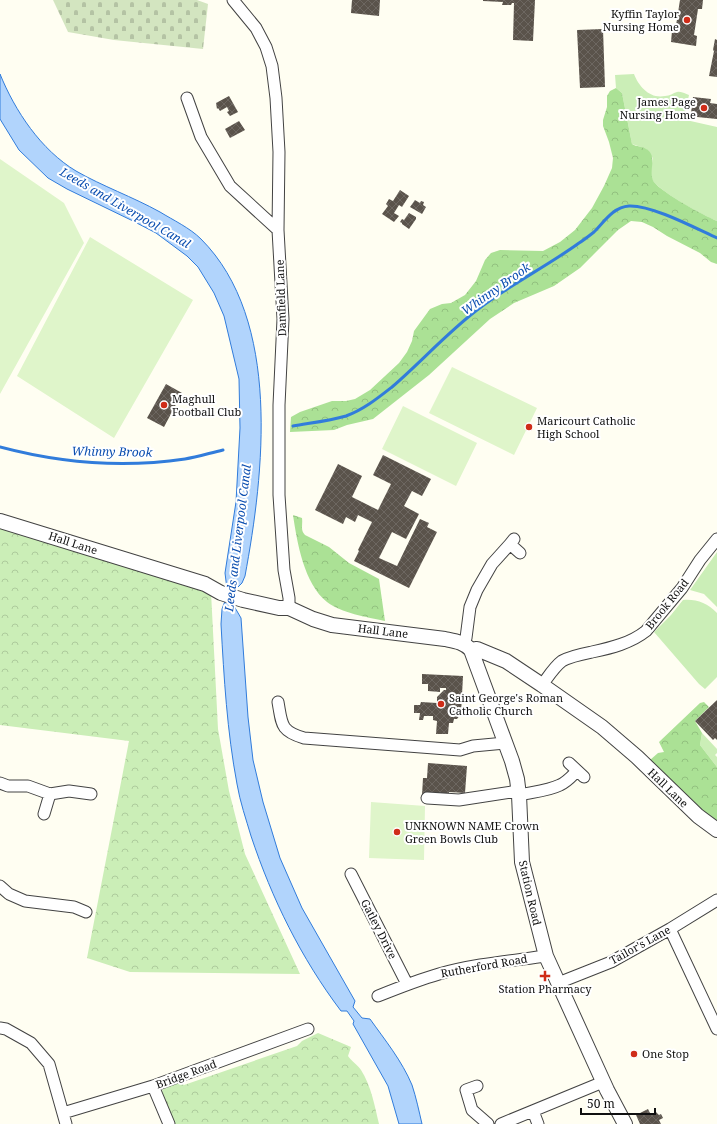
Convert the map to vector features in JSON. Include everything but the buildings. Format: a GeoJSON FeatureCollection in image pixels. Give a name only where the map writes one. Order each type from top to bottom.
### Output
{"type":"FeatureCollection","features":[{"type":"Feature","properties":{"kind":"street","name":"Damfield Lane"},"geometry":{"type":"LineString","coordinates":[[233,0],[256,28],[266,47],[272,66],[276,98],[279,152],[278,230],[283,319],[280,405],[280,495],[284,570],[289,598],[289,608]]}},
{"type":"Feature","properties":{"kind":"street"},"geometry":{"type":"LineString","coordinates":[[187,98],[201,137],[230,186],[278,230]]}},
{"type":"Feature","properties":{"kind":"street","name":"Hall Lane"},"geometry":{"type":"LineString","coordinates":[[0,520],[205,584],[226,595],[279,608],[289,608],[332,625],[445,639],[491,654],[506,661],[542,685],[613,736],[698,816],[717,830]]}},
{"type":"Feature","properties":{"kind":"street","name":"Brook Road"},"geometry":{"type":"LineString","coordinates":[[542,685],[556,666],[572,656],[624,643],[646,631],[682,588],[700,560],[717,539]]}},
{"type":"Feature","properties":{"kind":"street"},"geometry":{"type":"LineString","coordinates":[[466,647],[470,607],[477,590],[492,564],[512,541],[520,553]]}},
{"type":"Feature","properties":{"kind":"street","name":"Station Road"},"geometry":{"type":"LineString","coordinates":[[466,647],[512,761],[518,793],[522,862],[546,956],[603,1082],[625,1124]]}},
{"type":"Feature","properties":{"kind":"street"},"geometry":{"type":"LineString","coordinates":[[278,702],[283,726],[292,734],[304,738],[460,750],[473,746],[505,743]]}},
{"type":"Feature","properties":{"kind":"street"},"geometry":{"type":"LineString","coordinates":[[427,798],[458,800],[551,789],[566,781],[577,770]]}},
{"type":"Feature","properties":{"kind":"street"},"geometry":{"type":"LineString","coordinates":[[0,783],[8,786],[28,786],[50,794],[69,791],[91,794]]}},
{"type":"Feature","properties":{"kind":"street"},"geometry":{"type":"LineString","coordinates":[[44,814],[50,794]]}},
{"type":"Feature","properties":{"kind":"street","name":"Gatley Drive"},"geometry":{"type":"LineString","coordinates":[[351,874],[407,984]]}},
{"type":"Feature","properties":{"kind":"street"},"geometry":{"type":"LineString","coordinates":[[0,886],[8,894],[24,901],[74,907],[86,912]]}},
{"type":"Feature","properties":{"kind":"street","name":"Tailor's Lane"},"geometry":{"type":"LineString","coordinates":[[558,983],[611,962],[670,929],[717,900]]}},
{"type":"Feature","properties":{"kind":"street"},"geometry":{"type":"LineString","coordinates":[[670,929],[717,1029]]}},
{"type":"Feature","properties":{"kind":"street","name":"Rutherford Road"},"geometry":{"type":"LineString","coordinates":[[378,996],[407,984],[439,974],[481,965],[546,956]]}},
{"type":"Feature","properties":{"kind":"street"},"geometry":{"type":"LineString","coordinates":[[0,1028],[6,1029],[31,1043],[49,1064],[65,1119]]}},
{"type":"Feature","properties":{"kind":"street","name":"Bridge Road"},"geometry":{"type":"LineString","coordinates":[[65,1119],[308,1029]]}},
{"type":"Feature","properties":{"kind":"street"},"geometry":{"type":"LineString","coordinates":[[501,1124],[603,1082]]}},
{"type":"Feature","properties":{"kind":"street"},"geometry":{"type":"LineString","coordinates":[[153,1086],[169,1124]]}},
{"type":"Feature","properties":{"kind":"street"},"geometry":{"type":"LineString","coordinates":[[477,1086],[466,1090],[469,1102],[472,1110],[488,1124]]}},
{"type":"Feature","properties":{"kind":"street"},"geometry":{"type":"LineString","coordinates":[[533,1111],[538,1124]]}},
{"type":"Feature","properties":{"kind":"green space"},"geometry":{"type":"Polygon","coordinates":[[[53,0],[197,0],[208,4],[203,49],[114,40],[68,32],[53,0]]]}},
{"type":"Feature","properties":{"kind":"green space"},"geometry":{"type":"Polygon","coordinates":[[[634,74],[642,87],[650,94],[655,96],[667,96],[676,92],[682,92],[689,95],[684,118],[686,120],[717,127],[717,221],[691,208],[670,195],[654,182],[651,177],[653,158],[641,147],[632,144],[622,93],[616,88],[615,75],[634,74]]]}},
{"type":"Feature","properties":{"kind":"green space"},"geometry":{"type":"Polygon","coordinates":[[[616,88],[622,93],[632,144],[644,148],[650,152],[652,156],[652,178],[654,182],[675,198],[717,221],[717,264],[711,262],[700,253],[653,227],[642,222],[631,221],[618,230],[580,268],[554,286],[514,303],[490,319],[429,375],[373,419],[347,425],[334,430],[290,432],[291,417],[300,412],[332,401],[346,401],[355,399],[370,390],[399,363],[407,352],[412,341],[414,331],[430,309],[442,304],[451,303],[465,295],[476,281],[485,260],[491,253],[500,250],[543,251],[560,242],[575,230],[592,208],[612,168],[613,158],[603,126],[603,120],[607,107],[607,96],[610,91],[616,88]]]}},
{"type":"Feature","properties":{"kind":"green space"},"geometry":{"type":"Polygon","coordinates":[[[0,159],[64,203],[84,243],[0,394],[0,159]]]}},
{"type":"Feature","properties":{"kind":"green space"},"geometry":{"type":"Polygon","coordinates":[[[90,237],[193,300],[114,438],[17,376],[90,237]]]}},
{"type":"Feature","properties":{"kind":"green space"},"geometry":{"type":"Polygon","coordinates":[[[452,367],[537,408],[514,455],[429,413],[452,367]]]}},
{"type":"Feature","properties":{"kind":"green space"},"geometry":{"type":"Polygon","coordinates":[[[403,406],[477,443],[456,486],[382,449],[403,406]]]}},
{"type":"Feature","properties":{"kind":"green space"},"geometry":{"type":"Polygon","coordinates":[[[293,515],[302,518],[302,529],[305,535],[329,547],[349,563],[379,579],[385,621],[339,609],[327,602],[319,594],[307,574],[299,550],[293,515]]]}},
{"type":"Feature","properties":{"kind":"green space"},"geometry":{"type":"Polygon","coordinates":[[[0,526],[211,592],[218,729],[229,791],[245,854],[300,974],[130,972],[87,958],[129,741],[0,725],[0,526]]]}},
{"type":"Feature","properties":{"kind":"green space"},"geometry":{"type":"Polygon","coordinates":[[[717,552],[717,607],[704,594],[690,590],[717,552]]]}},
{"type":"Feature","properties":{"kind":"green space"},"geometry":{"type":"Polygon","coordinates":[[[683,600],[702,602],[717,613],[717,677],[705,689],[654,632],[683,600]]]}},
{"type":"Feature","properties":{"kind":"green space"},"geometry":{"type":"Polygon","coordinates":[[[704,702],[709,707],[695,721],[702,733],[700,745],[717,767],[717,822],[702,811],[650,760],[658,753],[664,752],[659,742],[700,703],[704,702]]]}},
{"type":"Feature","properties":{"kind":"green space"},"geometry":{"type":"Polygon","coordinates":[[[702,733],[717,749],[717,753],[715,755],[717,757],[717,767],[700,745],[702,733]]]}},
{"type":"Feature","properties":{"kind":"green space","name":"UNKNOWN NAME Crown Green Bowls Club"},"geometry":{"type":"Polygon","coordinates":[[[371,802],[425,806],[424,860],[369,858],[371,802]]]}},
{"type":"Feature","properties":{"kind":"green space"},"geometry":{"type":"Polygon","coordinates":[[[318,1033],[351,1047],[348,1056],[360,1068],[367,1082],[379,1124],[172,1124],[162,1091],[166,1085],[177,1081],[184,1085],[297,1046],[302,1041],[318,1033]]]}},
{"type":"Feature","properties":{"kind":"water","name":"Leeds and Liverpool Canal"},"geometry":{"type":"Polygon","coordinates":[[[0,74],[13,102],[30,128],[51,152],[63,162],[76,171],[107,187],[160,212],[197,235],[227,273],[245,311],[256,354],[260,400],[261,446],[258,492],[252,536],[245,576],[242,583],[236,589],[234,606],[241,618],[248,717],[253,760],[263,802],[280,858],[302,908],[355,1001],[353,1007],[362,1018],[370,1019],[393,1051],[408,1076],[412,1085],[422,1124],[399,1124],[388,1086],[353,1024],[354,1021],[347,1011],[341,1011],[300,949],[268,882],[251,836],[240,797],[228,724],[221,624],[222,609],[227,589],[225,573],[236,502],[240,428],[239,379],[224,316],[214,293],[198,267],[187,256],[156,233],[48,178],[19,150],[0,119],[0,74]]]}},
{"type":"Feature","properties":{"kind":"waterway","name":"Whinny Brook"},"geometry":{"type":"LineString","coordinates":[[293,426],[326,421],[346,416],[370,403],[392,387],[455,328],[477,310],[502,292],[585,239],[618,209],[629,206],[649,209],[717,238]]}},
{"type":"Feature","properties":{"kind":"waterway","name":"Whinny Brook"},"geometry":{"type":"LineString","coordinates":[[0,447],[46,457],[115,463],[162,462],[185,459],[223,450]]}},
{"type":"Feature","properties":{"kind":"place","name":"Kyffin Taylor Nursing Home"},"geometry":{"type":"Point","coordinates":[687,20]}},
{"type":"Feature","properties":{"kind":"place","name":"James Page Nursing Home"},"geometry":{"type":"Point","coordinates":[704,108]}},
{"type":"Feature","properties":{"kind":"place","name":"Maghull Football Club"},"geometry":{"type":"Point","coordinates":[164,405]}},
{"type":"Feature","properties":{"kind":"place","name":"Maricourt Catholic High School"},"geometry":{"type":"Point","coordinates":[529,427]}},
{"type":"Feature","properties":{"kind":"place","name":"Saint George's Roman Catholic Church"},"geometry":{"type":"Point","coordinates":[441,704]}},
{"type":"Feature","properties":{"kind":"place","name":"UNKNOWN NAME Crown Green Bowls Club"},"geometry":{"type":"Point","coordinates":[397,832]}},
{"type":"Feature","properties":{"kind":"place","name":"Station Pharmacy"},"geometry":{"type":"Point","coordinates":[545,976]}},
{"type":"Feature","properties":{"kind":"place","name":"One Stop"},"geometry":{"type":"Point","coordinates":[634,1054]}}]}
